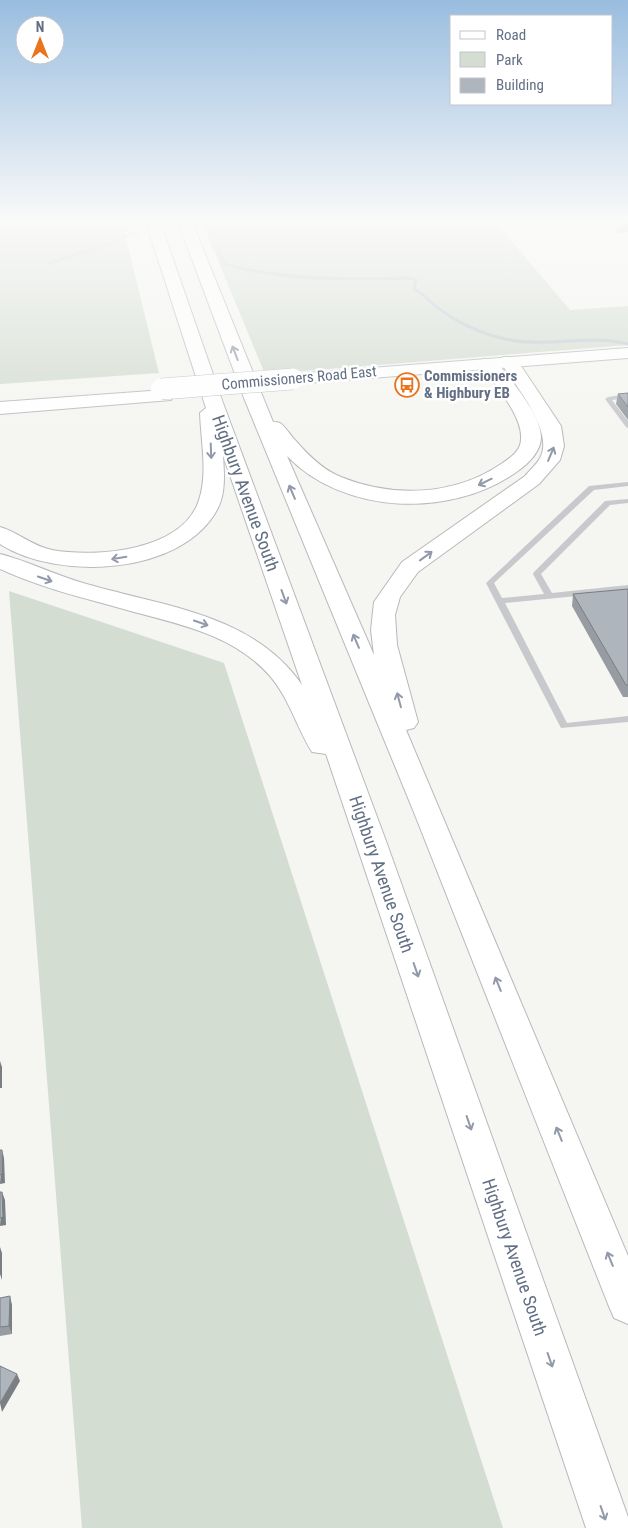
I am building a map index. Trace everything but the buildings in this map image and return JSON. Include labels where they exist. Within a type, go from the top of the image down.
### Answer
[{"type":"main road","name":"Highbury Avenue South","points":[[177,293],[214,403],[371,841],[609,1528]]},
{"type":"main road","points":[[213,293],[253,398],[429,815],[628,1304]]},
{"type":"main road","name":"Commissioners Road East","points":[[0,408],[163,392],[501,366],[628,352]]},
{"type":"main road","name":"Commissioners Road East","points":[[501,366],[628,362]]},
{"type":"main road","points":[[253,398],[298,456],[317,472],[333,481],[377,494],[414,497],[435,496],[473,487],[487,481],[511,467],[525,454],[532,435],[501,366]]},
{"type":"main road","points":[[429,815],[385,646],[383,624],[386,604],[395,584],[410,567],[532,480],[550,460],[554,446],[551,426],[501,366]]},
{"type":"main road","name":"Commissioners Road East","points":[[0,399],[163,392]]},
{"type":"main road","points":[[0,534],[26,550],[47,557],[81,560],[107,560],[133,555],[176,539],[187,531],[208,507],[212,487],[210,414],[214,403]]},
{"type":"main road","points":[[0,561],[59,584],[201,622],[231,634],[251,646],[278,669],[290,685],[371,841]]},
{"type":"lane","points":[[628,396],[608,399],[628,426]]},
{"type":"lane","points":[[628,484],[592,488],[490,583],[564,726],[628,719]]},
{"type":"lane","points":[[549,596],[537,574],[608,503],[628,501]]},
{"type":"lane","points":[[500,601],[628,588]]},
{"type":"green space","points":[[0,293],[139,293],[159,373],[0,384]]},
{"type":"green space","points":[[232,293],[556,293],[570,310],[628,306],[628,345],[265,374]]},
{"type":"green space","points":[[9,591],[224,663],[503,1528],[82,1528]]},
{"type":"waterway","points":[[421,293],[435,306],[453,318],[487,334],[505,339],[535,342],[598,340],[628,344]]},
{"type":"place","name":"Commissioners & Highbury EB","points":[[407,385]]}]
